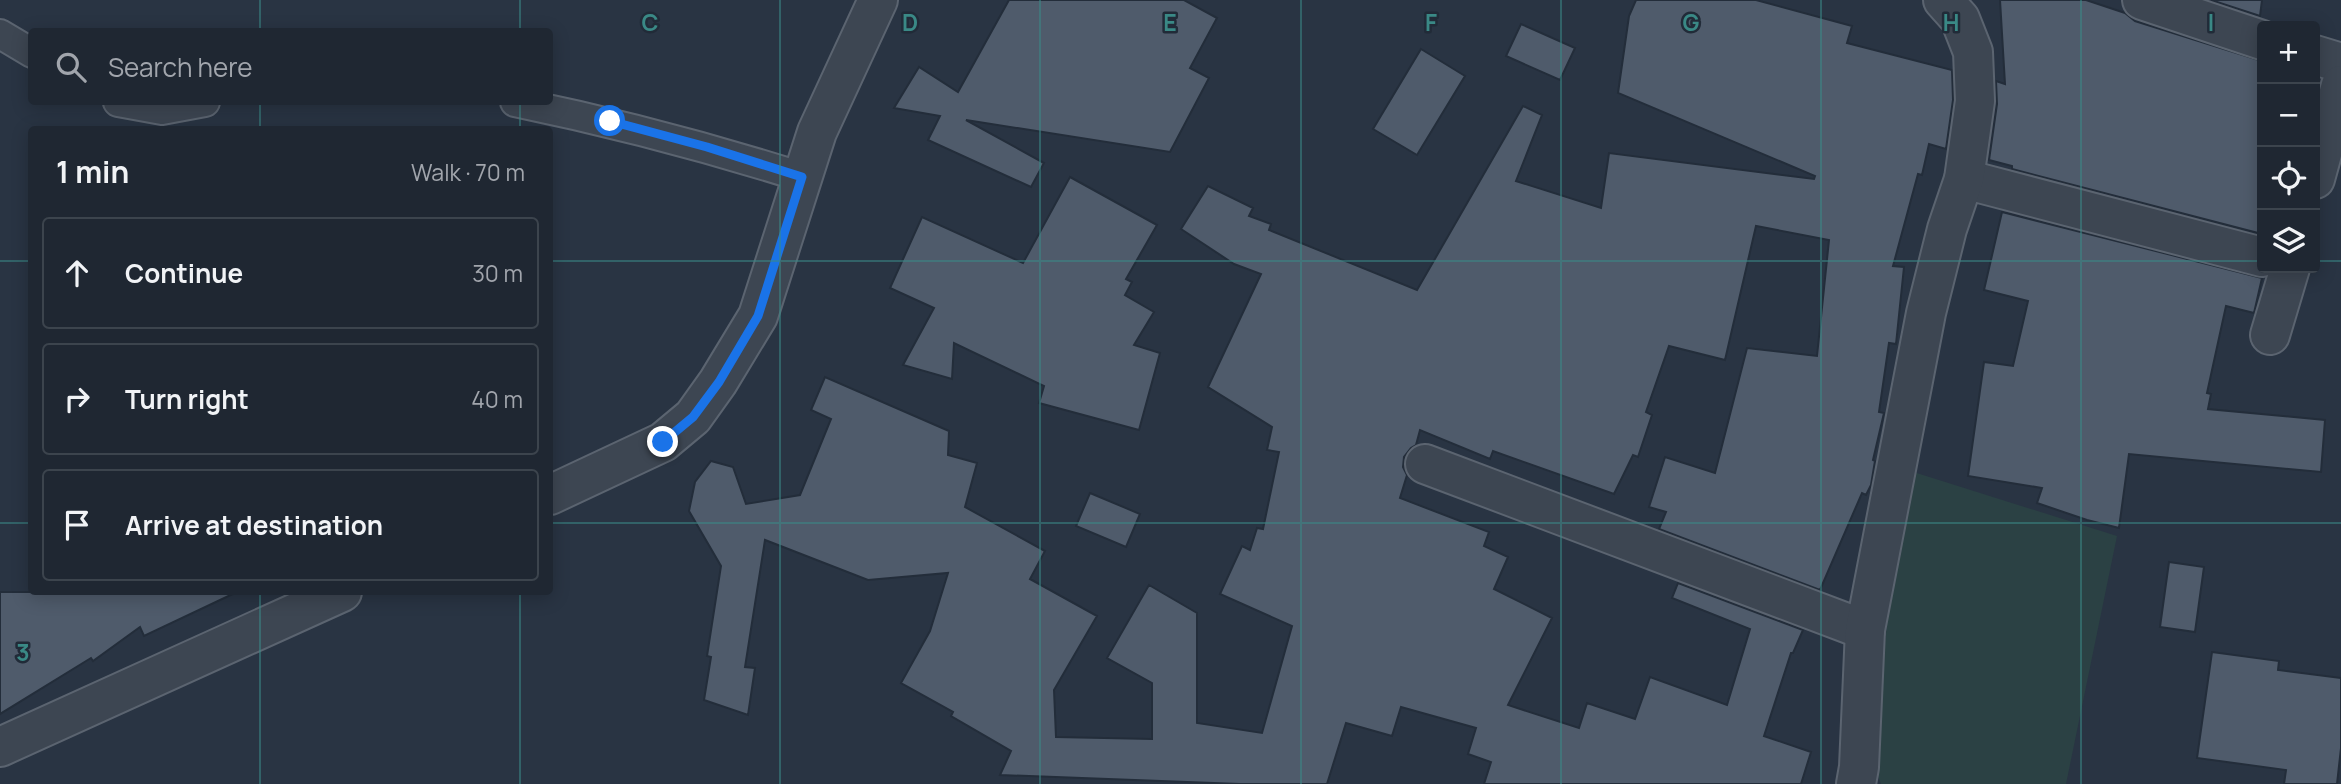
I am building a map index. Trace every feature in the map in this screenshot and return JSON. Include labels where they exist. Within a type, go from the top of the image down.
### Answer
[{"type":"street","points":[[553,494],[663,442],[693,417],[719,382],[758,316],[817,132],[878,0]]},
{"type":"street","points":[[1856,784],[1859,767],[1864,630],[1926,313],[1947,229],[1964,178],[1975,101],[1973,52],[1960,19],[1943,0]]},
{"type":"street","points":[[2142,0],[2257,38]]},
{"type":"street","points":[[2320,57],[2341,64]]},
{"type":"street","points":[[2320,161],[2341,85]]},
{"type":"street","points":[[1964,178],[2257,256]]},
{"type":"street","points":[[2270,335],[2289,273]]},
{"type":"street","points":[[1424,464],[1864,630]]},
{"type":"street","points":[[0,747],[335,595]]},
{"type":"lane","points":[[0,34],[28,51]]},
{"type":"lane","points":[[134,105],[162,110],[189,105]]},
{"type":"lane","points":[[530,105],[610,121],[707,147],[802,177]]},
{"type":"green space","points":[[1904,469],[2117,536],[2066,784],[1881,784],[1872,761]]},
{"type":"building","points":[[1009,0],[1184,0],[1217,18],[1190,68],[1209,78],[1170,152],[966,120],[1044,163],[1031,187],[928,140],[940,116],[894,108],[919,67],[958,92]]},
{"type":"building","points":[[1636,0],[1756,0],[1852,26],[1847,43],[1952,70],[1953,100],[1946,149],[1929,144],[1893,266],[1904,267],[1896,344],[1889,343],[1879,412],[1884,413],[1873,460],[1871,485],[1866,495],[1862,493],[1820,590],[1659,529],[1666,512],[1649,507],[1665,457],[1715,473],[1747,348],[1817,356],[1829,240],[1756,226],[1725,360],[1669,346],[1646,412],[1652,415],[1638,457],[1633,455],[1614,494],[1493,451],[1490,459],[1420,430],[1416,445],[1404,457],[1403,467],[1407,475],[1400,498],[1489,532],[1484,546],[1508,557],[1494,589],[1552,618],[1508,705],[1579,728],[1587,703],[1635,719],[1650,677],[1727,705],[1750,629],[1672,598],[1678,583],[1803,630],[1791,653],[1764,736],[1811,752],[1801,784],[1484,784],[1491,762],[1468,754],[1476,728],[1401,707],[1392,736],[1346,723],[1327,784],[1240,784],[1000,775],[1011,751],[951,716],[953,712],[901,683],[930,631],[948,573],[868,580],[765,540],[745,667],[755,668],[748,715],[704,700],[711,657],[707,656],[721,566],[689,511],[695,482],[711,461],[733,467],[746,504],[800,495],[831,419],[811,410],[825,377],[949,431],[948,455],[977,463],[965,507],[1045,551],[1030,579],[1097,616],[1054,690],[1056,737],[1152,739],[1152,683],[1107,658],[1149,585],[1197,613],[1197,723],[1262,733],[1292,626],[1220,594],[1242,546],[1250,550],[1257,528],[1263,529],[1279,452],[1267,450],[1272,427],[1208,387],[1261,274],[1234,264],[1181,229],[1208,186],[1253,208],[1249,216],[1271,224],[1269,230],[1417,290],[1523,106],[1542,115],[1516,181],[1601,208],[1609,153],[1814,179],[1815,176],[1618,93],[1629,16]]},
{"type":"building","points":[[2000,0],[2086,0],[2125,13],[2135,21],[2257,59],[2257,233],[2012,169],[2012,166],[1989,160],[1997,104],[1996,81],[2005,84]]},
{"type":"building","points":[[2211,0],[2262,0],[2260,16]]},
{"type":"building","points":[[1521,24],[1575,48],[1560,80],[1506,56]]},
{"type":"building","points":[[1421,49],[1465,76],[1417,155],[1373,129]]},
{"type":"building","points":[[1070,177],[1157,225],[1126,279],[1132,282],[1125,295],[1154,312],[1134,345],[1160,353],[1139,430],[1039,403],[1044,386],[954,343],[952,379],[903,365],[934,308],[890,288],[922,217],[1023,263]]},
{"type":"building","points":[[2002,212],[2262,278],[2254,313],[2226,306],[2207,393],[2211,394],[2208,409],[2325,420],[2321,472],[2129,454],[2119,528],[2037,503],[2042,488],[1968,476],[1984,362],[2013,366],[2028,301],[1984,290]]},
{"type":"building","points":[[1090,493],[1140,514],[1126,547],[1076,526]]},
{"type":"building","points":[[2169,562],[2204,567],[2195,632],[2160,627]]},
{"type":"building","points":[[0,592],[28,592],[28,595],[231,595],[144,636],[140,627],[93,661],[91,658],[0,714]]},
{"type":"building","points":[[2212,652],[2279,661],[2278,670],[2341,678],[2341,748],[2337,784],[2284,784],[2286,770],[2197,758]]},
{"type":"route","points":[[610,121],[707,147],[802,177],[758,316],[719,382],[693,417],[663,442]]}]
